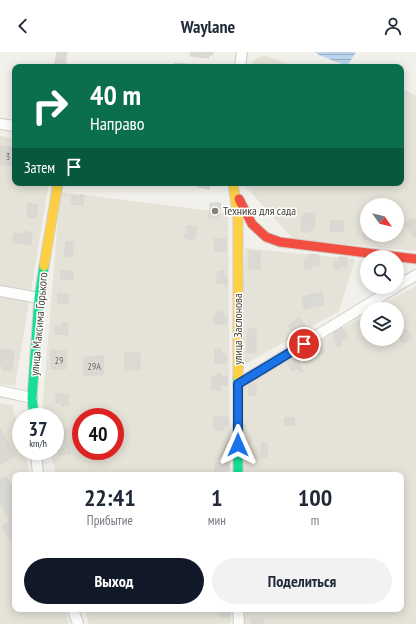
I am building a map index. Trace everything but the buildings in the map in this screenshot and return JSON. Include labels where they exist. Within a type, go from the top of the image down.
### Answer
[{"type":"street","points":[[240,64],[242,52]]},
{"type":"street","points":[[0,124],[12,126]]},
{"type":"street","name":"улица Максима Горького","points":[[33,408],[32,398],[39,298],[58,186]]},
{"type":"street","name":"улица Заслонова","points":[[232,186],[238,219],[238,472]]},
{"type":"street","points":[[233,186],[252,224],[266,237],[280,242],[416,259]]},
{"type":"street","points":[[404,282],[416,275]]},
{"type":"street","points":[[0,291],[39,298]]},
{"type":"street","points":[[238,384],[385,294]]},
{"type":"street","points":[[0,392],[32,398]]},
{"type":"street","points":[[37,460],[38,472]]},
{"type":"street","points":[[74,612],[78,624]]},
{"type":"street","points":[[238,612],[238,624]]},
{"type":"shaded area","points":[[264,55],[288,64],[252,64],[253,61]]},
{"type":"shaded area","points":[[404,90],[416,96],[416,251],[293,239],[245,186],[404,186]]},
{"type":"shaded area","points":[[0,136],[12,138],[12,186],[48,186],[15,386],[0,384]]},
{"type":"shaded area","points":[[60,192],[228,213],[230,472],[55,472],[52,460],[64,460],[64,408],[42,408]]},
{"type":"shaded area","points":[[245,248],[355,259],[339,311],[238,368]]},
{"type":"shaded area","points":[[416,286],[416,624],[243,624],[243,612],[404,612],[404,472],[242,472],[242,386],[360,318],[360,346],[404,346],[404,302],[387,302]]},
{"type":"shaded area","points":[[0,403],[12,405],[13,408],[12,460],[26,460],[29,472],[12,472],[12,612],[66,612],[69,624],[0,624]]},
{"type":"shaded area","points":[[86,612],[231,612],[231,622],[227,624],[89,624]]},
{"type":"water","points":[[315,52],[356,52],[348,64],[342,64]]},
{"type":"traffic: fast","points":[[33,408],[32,398],[39,298],[44,266]]},
{"type":"traffic: fast","points":[[238,377],[238,472]]},
{"type":"traffic: slow","points":[[44,266],[57,186]]},
{"type":"traffic: slow","points":[[233,186],[238,219],[238,377]]},
{"type":"traffic: jam","points":[[239,199],[252,224],[266,237],[280,242],[416,259]]},
{"type":"place","name":"Техника для сада","points":[[215,211]]},
{"type":"route","points":[[238,445],[238,384],[304,344]]}]
